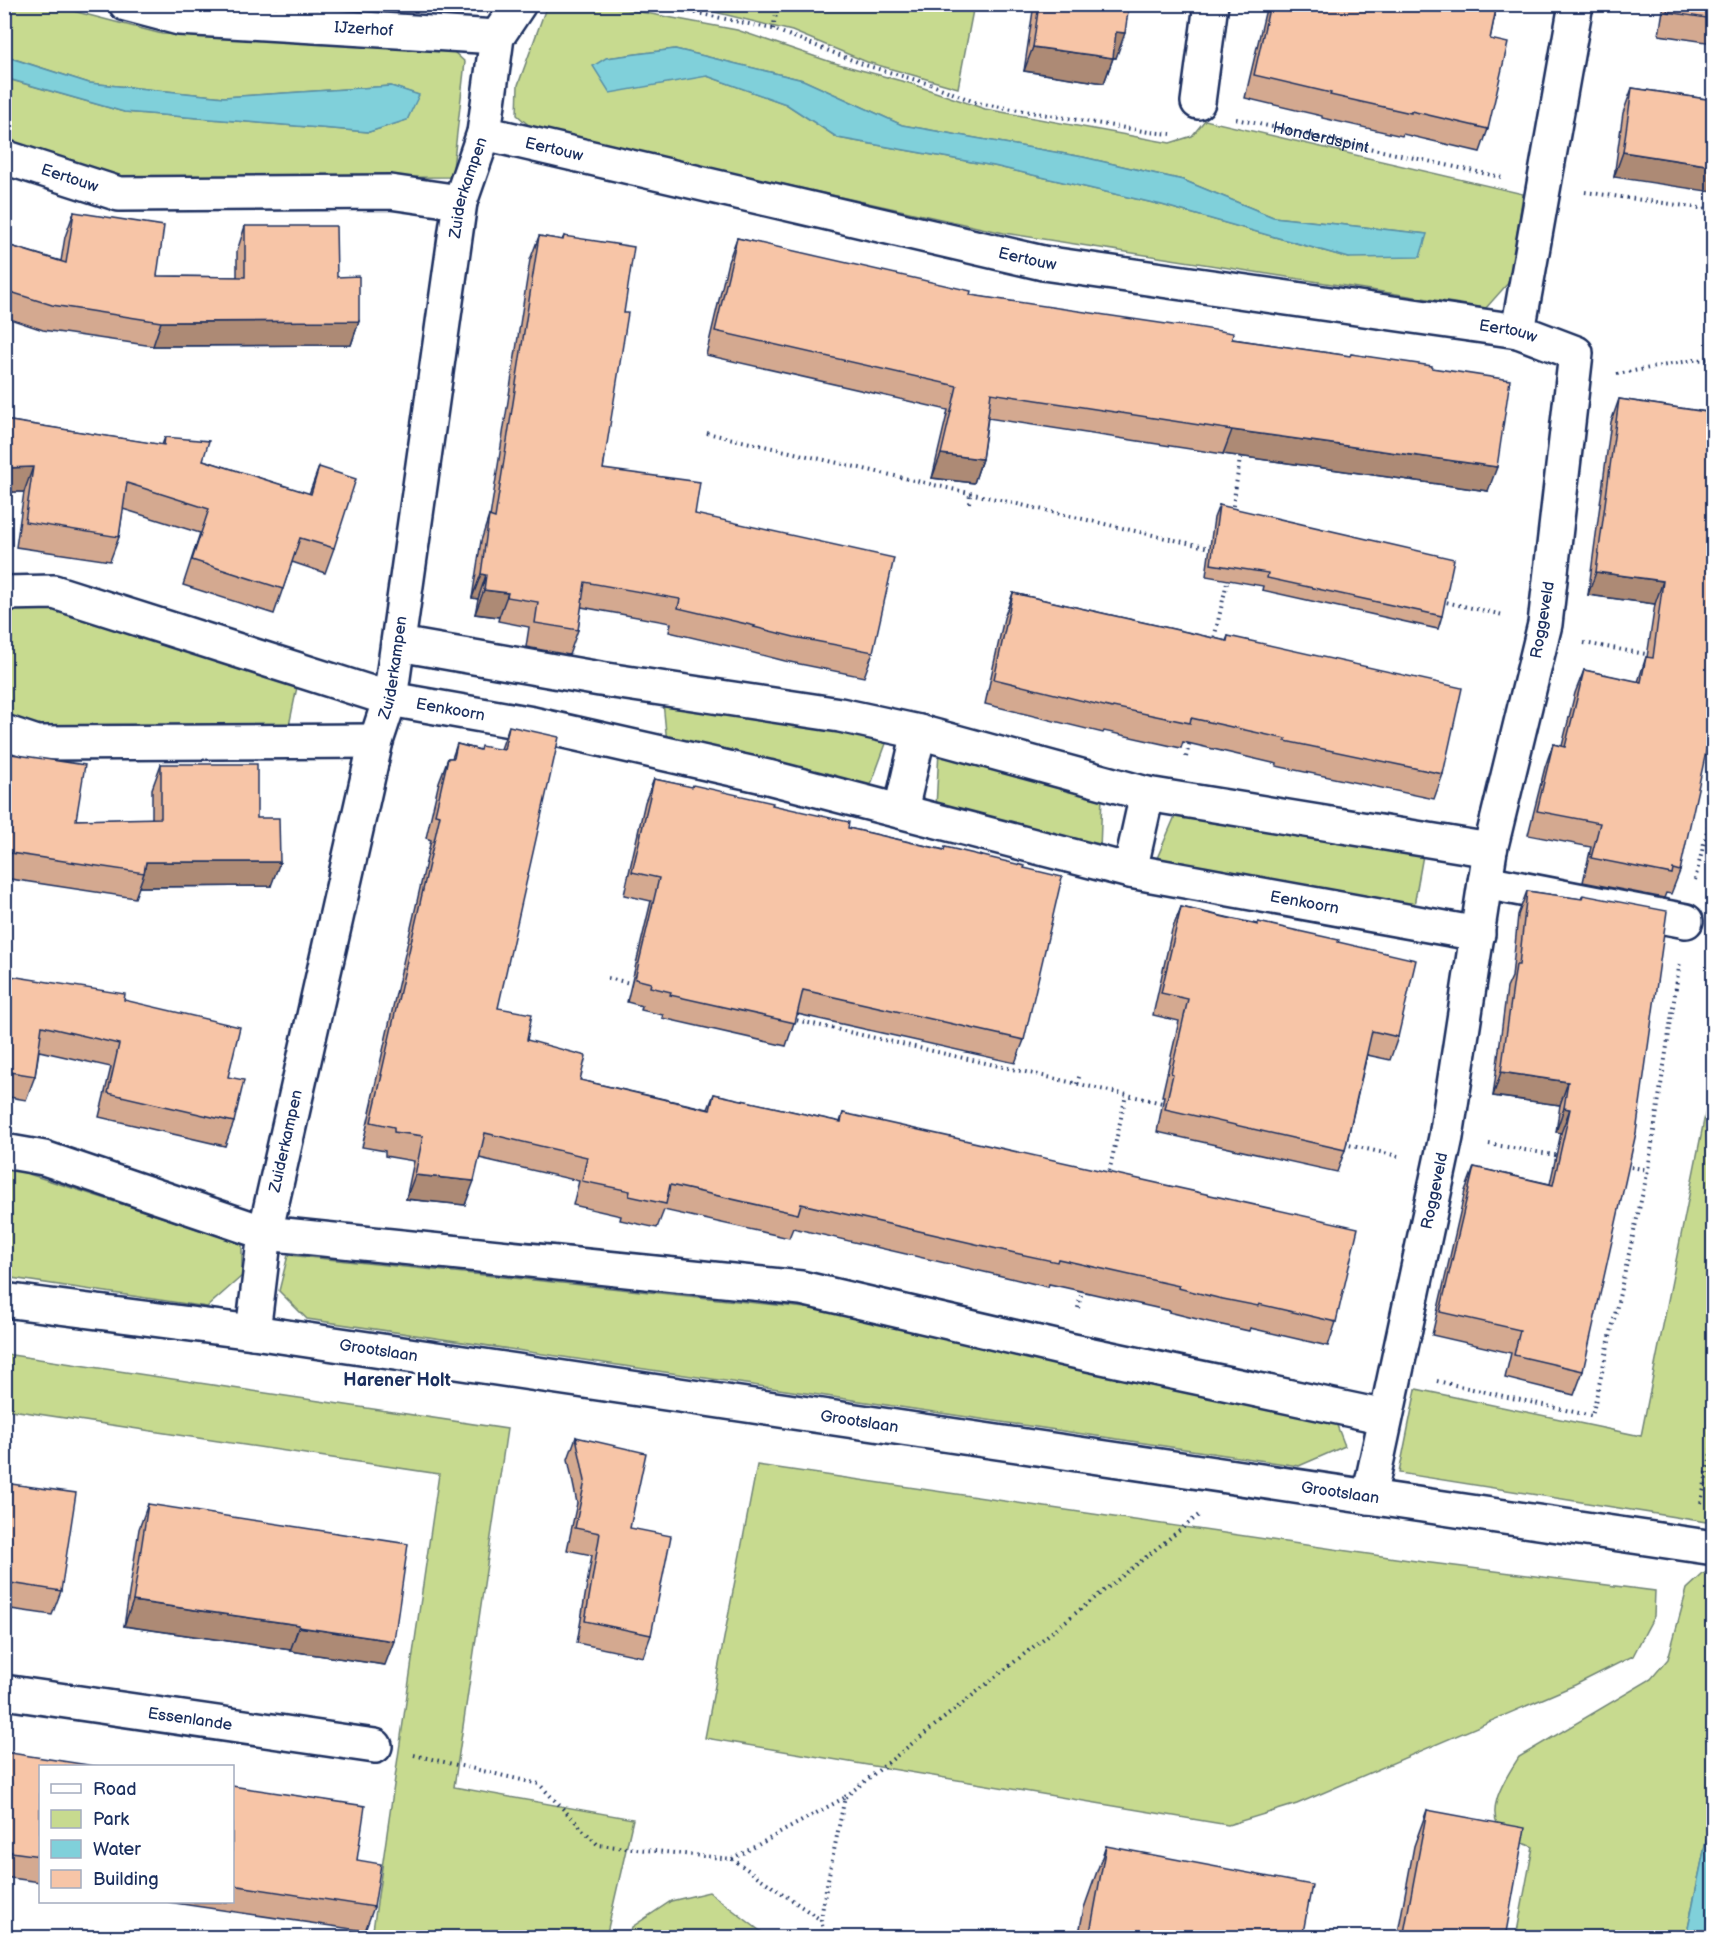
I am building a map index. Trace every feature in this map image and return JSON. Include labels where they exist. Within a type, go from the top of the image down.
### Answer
[{"type":"street","name":"IJzerhof","points":[[126,4],[179,18],[497,37]]},
{"type":"street","name":"Zuiderkampen","points":[[253,1332],[265,1233],[376,741],[390,699],[460,202],[484,133],[497,37],[519,4]]},
{"type":"street","points":[[1198,102],[1211,4]]},
{"type":"street","points":[[1518,331],[1576,4]]},
{"type":"street","name":"Eertouw","points":[[484,133],[1043,263],[1518,331],[1574,368]]},
{"type":"street","name":"Eertouw","points":[[4,157],[118,194],[390,192],[460,202]]},
{"type":"street","name":"Roggeveld","points":[[1369,1497],[1443,1151],[1490,850],[1544,630],[1574,368]]},
{"type":"street","name":"Eenkoorn","points":[[4,593],[54,592],[390,699],[533,724],[768,777],[1130,871],[1478,934]]},
{"type":"street","points":[[399,644],[600,680],[840,715],[919,732],[1162,797],[1490,850]]},
{"type":"street","points":[[4,732],[37,743],[376,741]]},
{"type":"street","points":[[901,810],[919,732]]},
{"type":"street","points":[[1130,871],[1162,797]]},
{"type":"street","points":[[1485,882],[1686,921]]},
{"type":"street","points":[[4,1151],[44,1158],[265,1233],[801,1288],[1069,1350],[1385,1417]]},
{"type":"street","name":"Grootslaan","points":[[4,1299],[253,1332],[1703,1546]]},
{"type":"street","name":"Essenlande","points":[[4,1692],[375,1746]]},
{"type":"path","points":[[654,4],[773,29],[865,65],[933,85],[977,103],[1178,135],[1193,125],[1198,102]]},
{"type":"path","points":[[773,29],[778,4]]},
{"type":"path","name":"Honderdspint","points":[[1198,102],[1214,115],[1544,186],[1713,210]]},
{"type":"path","points":[[1574,368],[1713,359]]},
{"type":"path","points":[[707,433],[1215,549]]},
{"type":"path","points":[[1232,517],[1242,447]]},
{"type":"path","points":[[969,503],[970,494]]},
{"type":"path","points":[[1210,654],[1228,576]]},
{"type":"path","points":[[1430,598],[1544,630],[1656,656]]},
{"type":"path","points":[[1162,797],[1192,732]]},
{"type":"path","points":[[1395,1372],[1592,1416],[1648,1170],[1686,921],[1713,802]]},
{"type":"path","points":[[608,978],[642,986]]},
{"type":"path","points":[[810,1023],[813,1012]]},
{"type":"path","points":[[788,1018],[1173,1106]]},
{"type":"path","points":[[1077,1084],[1080,1074]]},
{"type":"path","points":[[1105,1188],[1126,1095]]},
{"type":"path","points":[[1335,1142],[1570,1158]]},
{"type":"path","points":[[1615,1165],[1648,1170]]},
{"type":"path","points":[[1069,1350],[1084,1281]]},
{"type":"path","points":[[1703,1546],[1713,1438]]},
{"type":"path","points":[[732,1859],[845,1797],[1245,1478]]},
{"type":"path","points":[[375,1746],[538,1784],[598,1845],[732,1859],[821,1920]]},
{"type":"path","points":[[825,1938],[821,1920],[845,1797]]},
{"type":"green space","points":[[5,4],[50,5],[162,34],[445,44],[465,62],[452,177],[120,179],[5,140],[4,78],[124,112],[369,132],[407,120],[418,95],[391,86],[224,97],[89,83],[5,56]]},
{"type":"green space","points":[[547,5],[603,5],[737,30],[831,62],[909,83],[985,109],[1170,143],[1192,136],[1205,120],[1523,194],[1510,281],[1486,308],[1004,233],[533,129],[517,115],[518,85]],"holes":[[[675,49],[803,80],[902,125],[1083,157],[1183,180],[1273,217],[1427,234],[1349,258],[1162,205],[994,166],[838,138],[786,104],[707,76],[606,58]]]},
{"type":"green space","points":[[686,5],[974,5],[958,88],[867,62],[792,31]]},
{"type":"green space","points":[[54,609],[297,687],[289,726],[36,727],[5,716],[5,610]]},
{"type":"green space","points":[[663,702],[888,738],[869,790],[667,743]]},
{"type":"green space","points":[[939,750],[1102,796],[1100,850],[936,808]]},
{"type":"green space","points":[[1175,816],[1423,855],[1413,911],[1155,863]]},
{"type":"green space","points":[[1713,1075],[1713,1523],[1399,1473],[1416,1389],[1641,1436]]},
{"type":"green space","points":[[4,1166],[242,1243],[242,1276],[207,1307],[5,1277]]},
{"type":"green space","points":[[288,1255],[815,1309],[1336,1423],[1345,1446],[1299,1466],[307,1319],[279,1291]]},
{"type":"green space","points":[[5,1354],[507,1429],[454,1787],[633,1819],[606,1937],[372,1937],[439,1474],[5,1409]]},
{"type":"green space","points":[[757,1465],[1423,1562],[1655,1591],[1654,1616],[1633,1656],[1575,1685],[1297,1804],[1228,1825],[705,1738]]},
{"type":"green space","points":[[1713,1568],[1713,1808],[1686,1937],[1516,1937],[1533,1847],[1509,1837],[1499,1827],[1495,1817],[1495,1807],[1502,1785],[1519,1757],[1651,1679],[1668,1659],[1687,1589]]},
{"type":"green space","points":[[709,1892],[768,1937],[629,1937],[632,1927],[671,1901]]},
{"type":"water","points":[[675,49],[803,80],[902,125],[1083,157],[1183,180],[1273,217],[1427,234],[1420,257],[1349,258],[1162,205],[994,166],[838,138],[786,104],[707,76],[610,93],[593,66],[606,58]]},
{"type":"water","points":[[4,56],[89,83],[224,97],[391,86],[419,95],[407,120],[369,132],[124,112],[5,78]]},
{"type":"water","points":[[1713,1808],[1714,1927],[1711,1937],[1686,1937]]},
{"type":"building","points":[[1039,4],[1129,4],[1125,33],[1116,32],[1113,58],[1033,47]]},
{"type":"building","points":[[1270,4],[1497,4],[1490,39],[1508,43],[1488,129],[1330,95],[1331,93],[1254,75]]},
{"type":"building","points":[[1669,4],[1713,4],[1713,19],[1667,12]]},
{"type":"building","points":[[1632,88],[1713,100],[1713,166],[1623,152]]},
{"type":"building","points":[[74,212],[164,226],[157,276],[245,277],[245,226],[336,226],[337,277],[359,276],[359,321],[161,322],[52,305],[4,290],[4,244],[66,263]]},
{"type":"building","points":[[539,236],[563,240],[564,236],[634,247],[624,313],[628,313],[603,469],[700,482],[695,514],[894,558],[873,652],[794,637],[678,608],[680,599],[585,582],[578,630],[535,623],[538,602],[507,597],[508,593],[484,590],[486,575],[481,574],[489,516],[495,518]]},
{"type":"building","points":[[737,238],[971,291],[970,295],[1190,326],[1233,333],[1232,339],[1350,356],[1351,354],[1510,380],[1497,467],[991,393],[982,459],[941,454],[957,386],[715,331]]},
{"type":"building","points":[[1619,399],[1713,413],[1713,720],[1680,871],[1673,869],[1672,874],[1591,858],[1600,823],[1537,811],[1553,744],[1565,747],[1584,670],[1641,682],[1646,657],[1653,658],[1663,581],[1596,572]]},
{"type":"building","points":[[4,420],[164,445],[165,437],[209,441],[203,460],[311,494],[319,467],[356,479],[334,548],[300,538],[283,589],[192,560],[209,509],[127,483],[119,537],[25,522],[33,467],[4,468]]},
{"type":"building","points":[[1219,505],[1454,559],[1442,616],[1267,578],[1268,573],[1211,564]]},
{"type":"building","points":[[1013,593],[1227,641],[1228,636],[1462,688],[1443,774],[1285,741],[1286,739],[1191,718],[1190,723],[1112,708],[994,679]]},
{"type":"building","points":[[509,726],[559,737],[498,1008],[532,1014],[527,1040],[586,1056],[580,1080],[710,1110],[714,1094],[841,1122],[843,1113],[1358,1228],[1336,1322],[1259,1304],[1258,1306],[1218,1298],[1178,1288],[1179,1286],[1058,1259],[1057,1262],[1015,1253],[801,1204],[798,1214],[670,1185],[666,1204],[629,1196],[630,1191],[582,1181],[587,1157],[485,1133],[474,1181],[415,1175],[423,1136],[394,1132],[394,1127],[371,1122],[440,815],[435,814],[448,758],[454,758],[457,744],[480,750],[481,746],[504,750]]},
{"type":"building","points":[[4,753],[85,765],[76,820],[161,818],[161,764],[257,764],[257,818],[279,818],[280,862],[146,862],[144,873],[4,852]]},
{"type":"building","points":[[654,779],[692,787],[693,785],[773,803],[772,805],[849,822],[848,828],[944,850],[945,847],[1062,877],[1024,1040],[803,990],[795,1023],[670,995],[671,992],[650,987],[651,983],[635,979],[659,878],[632,872]]},
{"type":"building","points":[[1527,891],[1582,899],[1583,895],[1667,911],[1636,1133],[1583,1371],[1514,1355],[1520,1330],[1440,1312],[1474,1167],[1553,1185],[1570,1109],[1564,1108],[1568,1082],[1501,1072],[1516,965],[1519,965]]},
{"type":"building","points":[[1181,907],[1258,925],[1258,922],[1339,940],[1338,942],[1416,960],[1398,1037],[1372,1031],[1345,1150],[1165,1109],[1188,999],[1161,993]]},
{"type":"building","points":[[4,975],[125,994],[124,1000],[240,1027],[228,1077],[244,1080],[234,1122],[108,1093],[119,1044],[42,1026],[35,1076],[4,1071]]},
{"type":"building","points":[[576,1437],[646,1453],[630,1528],[671,1536],[651,1635],[585,1621],[600,1533],[575,1528],[585,1481]]},
{"type":"building","points":[[4,1483],[76,1493],[61,1591],[4,1582]]},
{"type":"building","points":[[148,1504],[408,1544],[394,1641],[133,1601]]},
{"type":"building","points":[[4,1752],[88,1765],[39,1765],[39,1856],[4,1851]]},
{"type":"building","points":[[234,1786],[365,1806],[357,1860],[381,1864],[374,1907],[234,1885]]},
{"type":"building","points":[[1427,1810],[1525,1828],[1505,1938],[1403,1938]]},
{"type":"building","points":[[1106,1846],[1312,1885],[1302,1938],[1089,1938]]},
{"type":"district","name":"Harener Holt","points":[[397,1380]]}]
